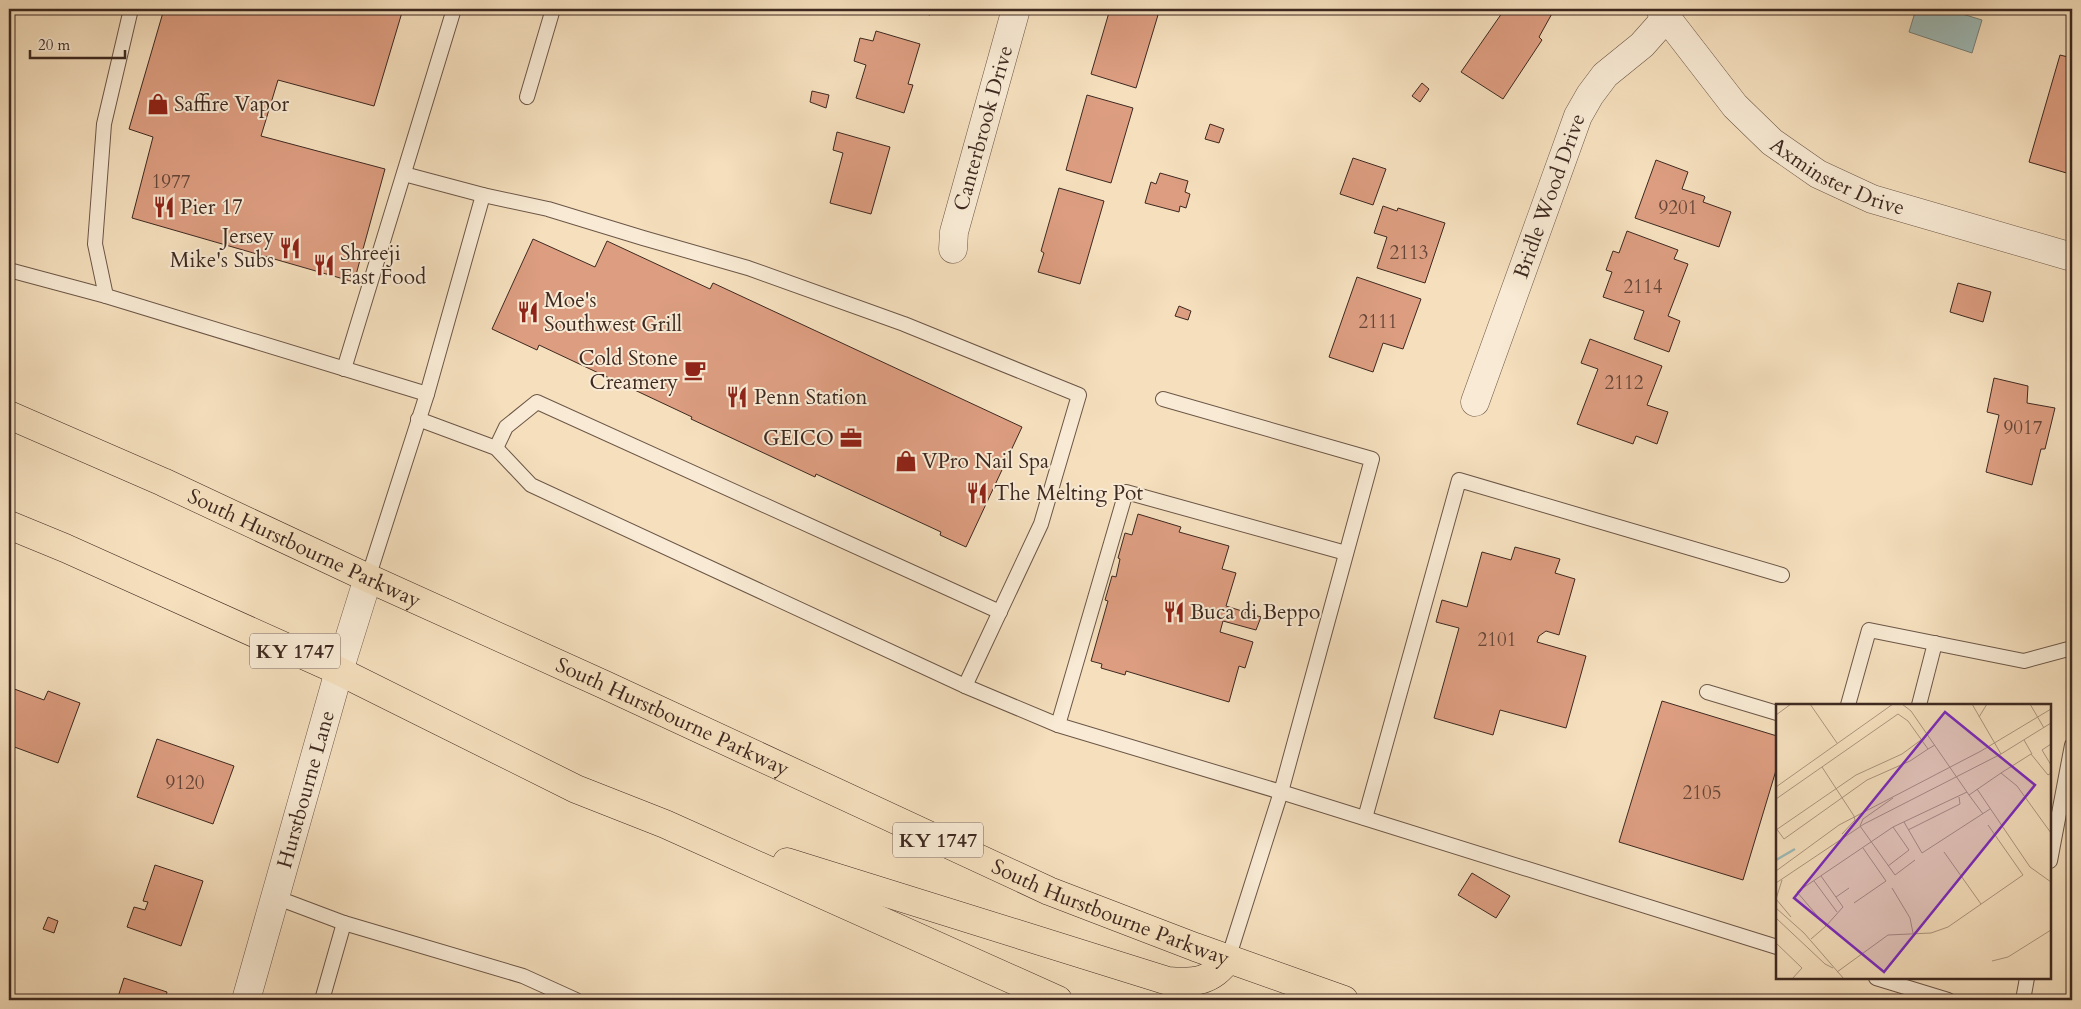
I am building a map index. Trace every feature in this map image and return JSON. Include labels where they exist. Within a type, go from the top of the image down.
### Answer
[{"type":"main road","name":"South Hurstbourne Parkway","points":[[9,414],[163,482],[1048,891],[1228,959],[1344,1000]]},
{"type":"main road","name":"KY 1747","points":[[9,525],[65,548],[339,671],[576,788],[665,824],[1058,1000]]},
{"type":"main road","points":[[665,824],[1168,981],[1197,981],[1210,977],[1220,970],[1228,959]]},
{"type":"street","name":"Canterbrook Drive","points":[[953,249],[954,232],[1016,9]]},
{"type":"street","name":"Axminster Drive","points":[[1663,13],[1735,106],[1772,142],[1818,174],[1881,202],[2072,257]]},
{"type":"street","name":"Bridle Wood Drive","points":[[1475,402],[1578,116],[1590,95],[1605,76],[1642,45],[1663,13]]},
{"type":"street","name":"Hurstbourne Lane","points":[[246,1000],[339,671],[368,578]]},
{"type":"lane","points":[[106,296],[95,244],[104,124],[131,9]]},
{"type":"lane","points":[[344,370],[454,9]]},
{"type":"lane","points":[[527,97],[553,9]]},
{"type":"lane","points":[[404,174],[483,195],[548,208],[748,268],[904,324],[1079,395],[1041,524],[965,686]]},
{"type":"lane","points":[[368,578],[426,394],[483,195]]},
{"type":"lane","points":[[9,270],[106,296],[426,394]]},
{"type":"lane","points":[[1163,399],[1372,459],[1281,792],[1228,959]]},
{"type":"lane","points":[[496,448],[506,427],[537,402],[1000,612]]},
{"type":"lane","points":[[418,419],[496,448],[532,486],[965,686],[1058,725],[1281,792],[1776,947]]},
{"type":"lane","points":[[1365,818],[1459,480],[1782,575]]},
{"type":"lane","points":[[1058,725],[1126,492],[1346,554]]},
{"type":"lane","points":[[1848,704],[1869,630],[2024,661],[2072,648]]},
{"type":"lane","points":[[1919,704],[1935,643]]},
{"type":"lane","points":[[1707,692],[1776,713]]},
{"type":"lane","points":[[2051,856],[2072,745]]},
{"type":"lane","points":[[275,897],[344,923],[523,976],[547,994],[576,1000]]},
{"type":"lane","points":[[322,1000],[344,923]]},
{"type":"lane","points":[[1879,979],[1948,1000]]},
{"type":"lane","points":[[2023,1000],[2027,979]]},
{"type":"water","points":[[1916,9],[1946,9],[1982,20],[1972,53],[1909,32]]},
{"type":"building","points":[[164,9],[403,9],[374,106],[278,80],[261,136],[385,169],[354,282],[132,218],[153,137],[129,129]]},
{"type":"building","points":[[907,9],[931,9],[930,15]]},
{"type":"building","points":[[1110,9],[1139,9],[1158,15],[1136,88],[1091,74]]},
{"type":"building","points":[[1507,9],[1554,10],[1539,37],[1542,40],[1503,99],[1461,72],[1502,13],[1503,15]]},
{"type":"building","points":[[876,31],[920,44],[908,84],[913,85],[904,113],[856,98],[866,65],[854,61],[860,38],[873,41]]},
{"type":"building","points":[[2060,55],[2072,58],[2072,167],[2070,174],[2029,162]]},
{"type":"building","points":[[1422,83],[1429,89],[1420,102],[1412,96]]},
{"type":"building","points":[[812,91],[829,95],[826,108],[810,102]]},
{"type":"building","points":[[1087,95],[1133,108],[1111,183],[1066,170]]},
{"type":"building","points":[[1210,124],[1224,129],[1219,143],[1205,139]]},
{"type":"building","points":[[837,132],[890,147],[871,214],[830,203],[843,153],[833,150]]},
{"type":"building","points":[[1353,158],[1386,169],[1373,205],[1340,194]]},
{"type":"building","points":[[1656,160],[1688,172],[1682,189],[1704,196],[1703,202],[1731,212],[1719,247],[1635,218]]},
{"type":"building","points":[[1160,173],[1188,181],[1185,192],[1190,194],[1186,208],[1180,206],[1179,212],[1145,203],[1151,182],[1156,184]]},
{"type":"building","points":[[1059,188],[1104,201],[1080,284],[1038,272],[1044,253],[1041,251]]},
{"type":"building","points":[[1383,206],[1397,211],[1398,208],[1445,223],[1425,283],[1377,268],[1387,237],[1374,233]]},
{"type":"building","points":[[1627,231],[1678,250],[1674,259],[1688,264],[1668,316],[1680,321],[1669,352],[1634,339],[1644,311],[1603,297],[1612,272],[1606,270],[1613,251],[1619,253]]},
{"type":"building","points":[[533,239],[595,267],[607,241],[710,289],[713,283],[1022,427],[966,547],[940,535],[941,532],[816,474],[815,477],[539,345],[537,350],[492,329]]},
{"type":"building","points":[[1357,277],[1421,299],[1403,349],[1383,343],[1373,372],[1329,357]]},
{"type":"building","points":[[1958,283],[1991,292],[1983,322],[1950,312]]},
{"type":"building","points":[[1179,306],[1191,311],[1188,320],[1175,316]]},
{"type":"building","points":[[1590,339],[1662,366],[1647,405],[1668,412],[1657,444],[1636,436],[1633,444],[1577,424],[1598,369],[1581,363]]},
{"type":"building","points":[[1994,378],[2028,386],[2027,403],[2055,408],[2045,449],[2041,449],[2032,485],[1986,472],[1999,415],[1987,412]]},
{"type":"building","name":"Buca di Beppo","points":[[1138,514],[1181,527],[1179,532],[1229,546],[1222,569],[1236,573],[1226,606],[1261,617],[1256,630],[1223,621],[1220,632],[1253,642],[1245,668],[1239,666],[1229,702],[1126,671],[1125,675],[1101,668],[1102,664],[1091,661],[1108,601],[1105,600],[1112,576],[1116,577],[1120,559],[1118,558],[1125,533],[1132,535]]},
{"type":"building","points":[[1515,547],[1560,559],[1555,573],[1575,579],[1559,635],[1546,631],[1539,636],[1537,642],[1586,656],[1566,728],[1500,710],[1493,735],[1434,718],[1459,628],[1436,622],[1442,600],[1467,607],[1482,552],[1511,560]]},
{"type":"building","points":[[9,687],[44,700],[48,691],[80,703],[58,763],[9,745]]},
{"type":"building","points":[[1662,701],[1776,736],[1776,770],[1743,880],[1619,842]]},
{"type":"building","points":[[157,739],[234,766],[213,824],[137,797]]},
{"type":"building","points":[[155,865],[203,881],[181,946],[127,927],[134,907],[145,910],[148,902],[143,901]]},
{"type":"building","points":[[1472,873],[1510,896],[1496,918],[1458,895]]},
{"type":"building","points":[[48,917],[58,921],[54,933],[43,929]]},
{"type":"building","points":[[124,978],[167,992],[165,1000],[117,1000]]},
{"type":"place","name":"Saffire Vapor","points":[[158,104]]},
{"type":"place","name":"Pier 17","points":[[164,207]]},
{"type":"place","name":"Jersey Mike's Subs","points":[[290,248]]},
{"type":"place","name":"Shreeji Fast Food","points":[[324,265]]},
{"type":"place","name":"Moe's Southwest Grill","points":[[528,312]]},
{"type":"place","name":"Cold Stone Creamery","points":[[695,370]]},
{"type":"place","name":"Penn Station","points":[[737,397]]},
{"type":"place","name":"GEICO","points":[[851,438]]},
{"type":"place","name":"VPro Nail Spa","points":[[906,461]]},
{"type":"place","name":"The Melting Pot","points":[[977,493]]},
{"type":"place","name":"Buca di Beppo","points":[[1174,612]]}]
